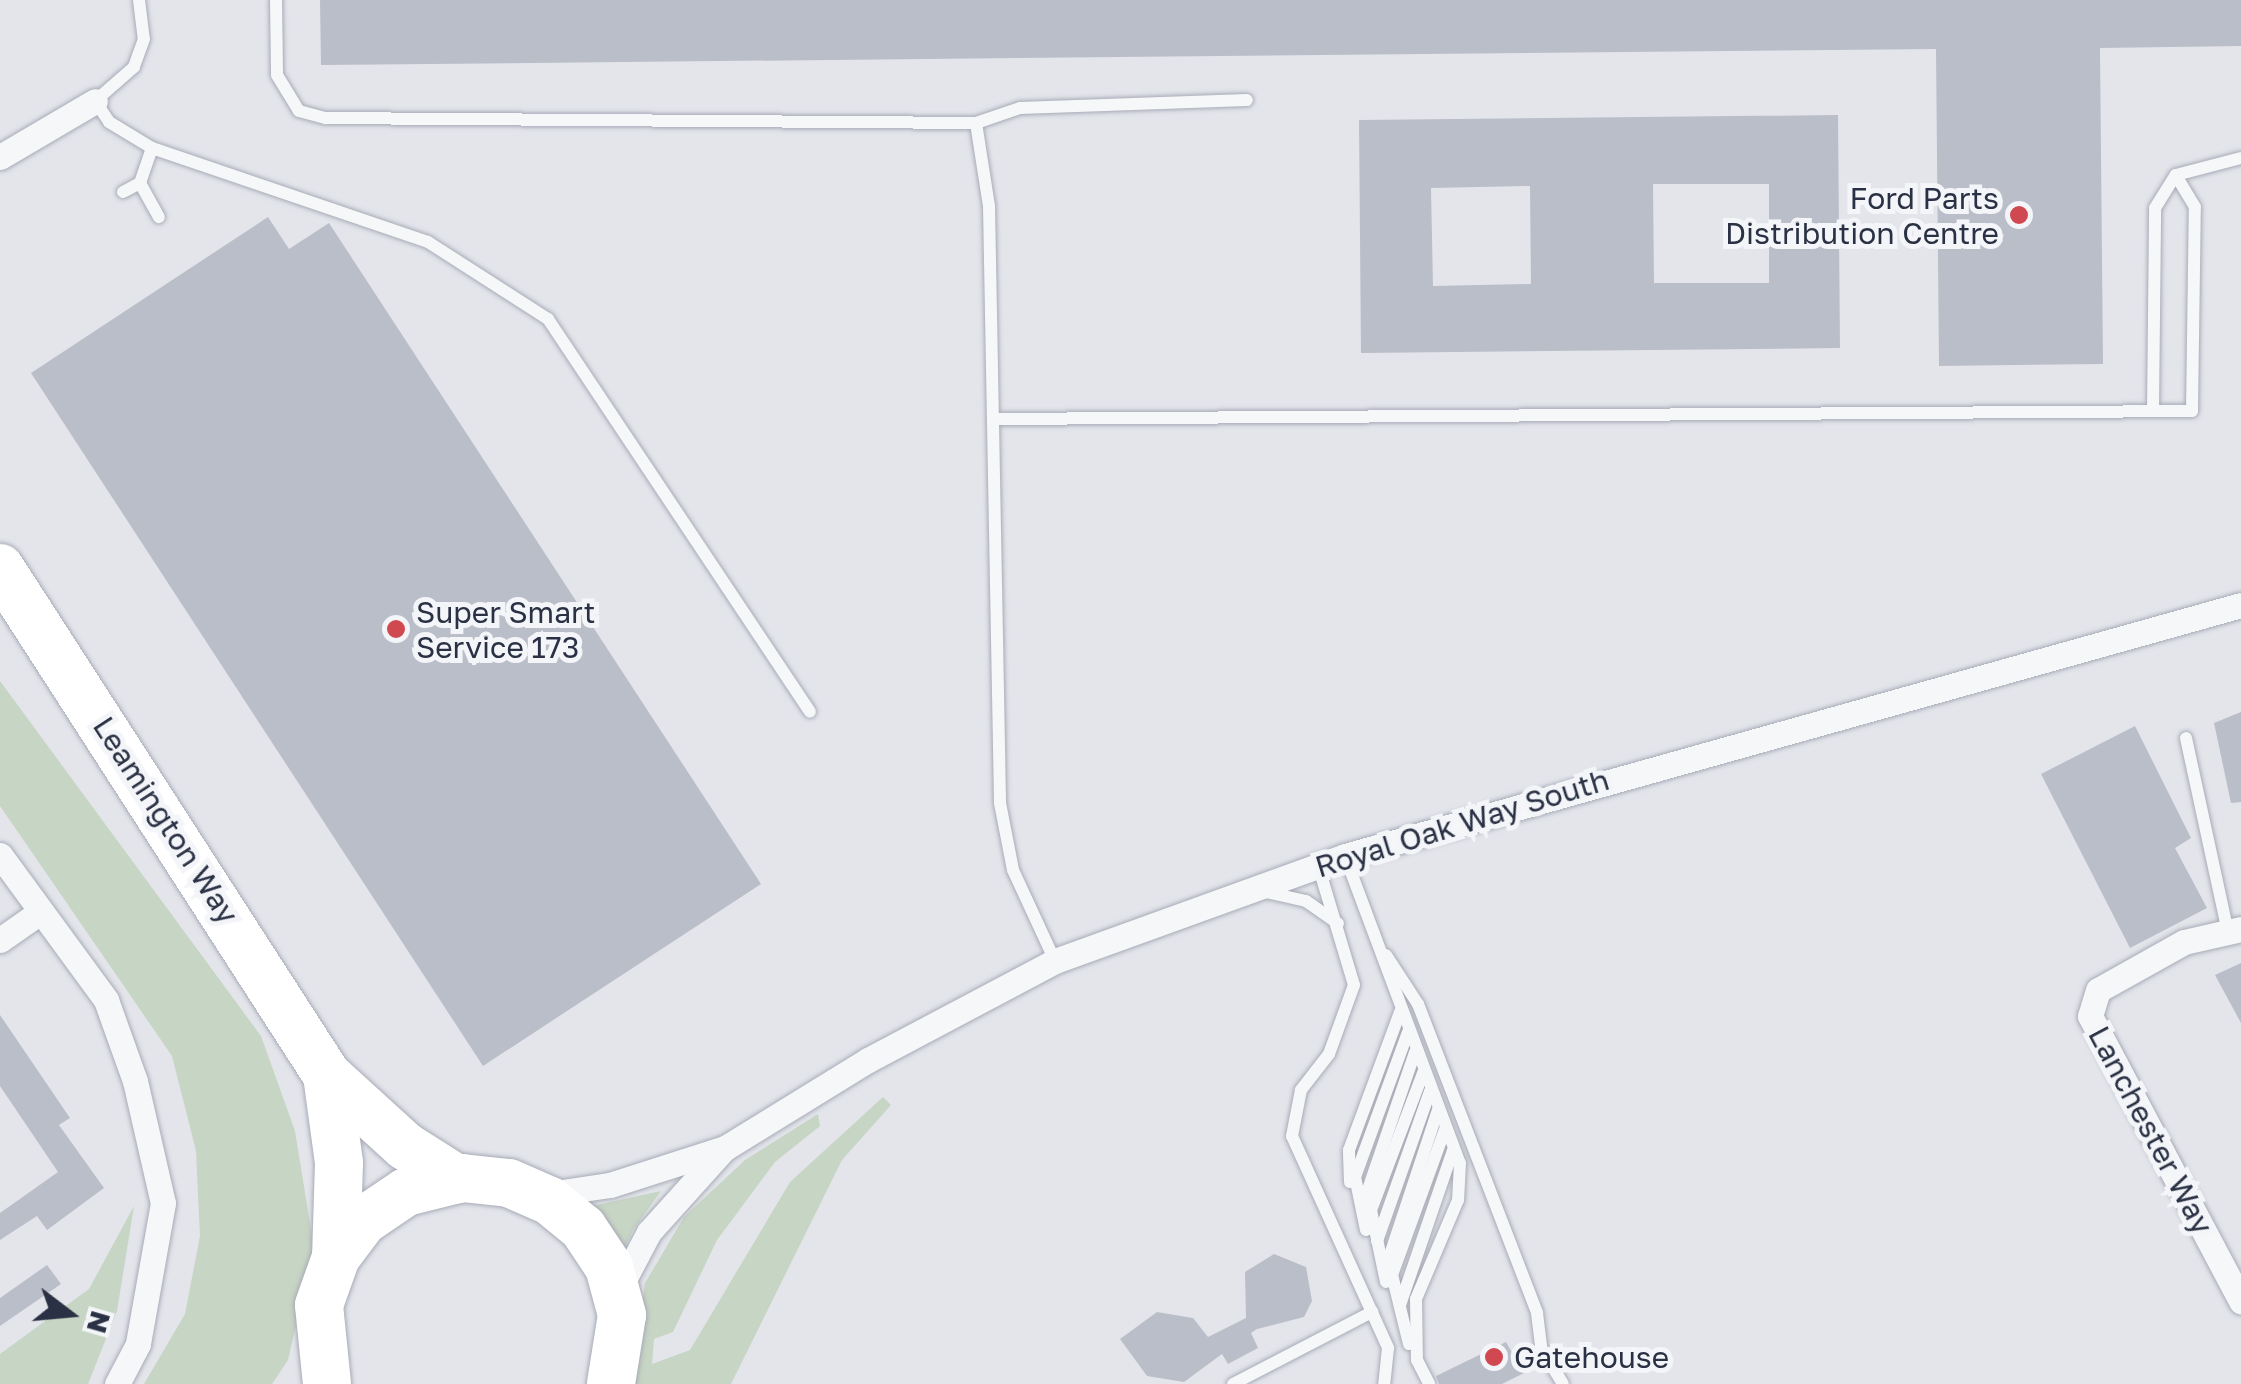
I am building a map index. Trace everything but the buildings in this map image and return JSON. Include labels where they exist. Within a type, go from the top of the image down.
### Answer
[{"type":"highway","name":"Leamington Way","points":[[0,568],[327,1075],[405,1146],[457,1179]]},
{"type":"highway","name":"Leamington Way","points":[[327,1075],[339,1163],[336,1257]]},
{"type":"highway","points":[[327,1384],[319,1305],[336,1257],[364,1221],[406,1192],[457,1179],[509,1183],[537,1195],[583,1228],[617,1295],[615,1380]]},
{"type":"street","points":[[0,157],[95,101]]},
{"type":"street","name":"Royal Oak Way South","points":[[537,1195],[610,1186],[725,1148],[868,1060],[1054,961],[1318,865],[2241,605]]},
{"type":"street","points":[[0,855],[106,1000],[163,1202],[138,1344],[117,1384]]},
{"type":"street","points":[[0,940],[40,912]]},
{"type":"street","name":"Lanchester Way","points":[[2234,931],[2184,942],[2098,990],[2090,1016],[2241,1301]]},
{"type":"street","name":"Royal Oak Way South","points":[[617,1295],[648,1232],[725,1148]]},
{"type":"lane","points":[[140,0],[144,39],[134,67],[95,101],[109,122],[152,148],[428,242],[548,319],[810,712]]},
{"type":"lane","points":[[276,0],[277,75],[298,111],[326,118],[976,122],[1020,108],[1247,100]]},
{"type":"lane","points":[[976,122],[989,206],[1000,803],[1012,870],[1054,961]]},
{"type":"lane","points":[[123,192],[140,183],[152,148]]},
{"type":"lane","points":[[2154,411],[2156,208],[2176,175],[2241,158]]},
{"type":"lane","points":[[993,419],[2192,411],[2195,208],[2176,175]]},
{"type":"lane","points":[[140,183],[160,217]]},
{"type":"lane","points":[[2186,738],[2234,931]]},
{"type":"lane","points":[[1345,856],[1436,1098],[1462,1180],[1416,1299],[1417,1360]]},
{"type":"lane","points":[[1318,865],[1340,924],[1354,984],[1329,1054],[1301,1090],[1292,1136],[1388,1348],[1384,1384]]},
{"type":"lane","points":[[1244,892],[1306,901],[1340,924]]},
{"type":"lane","points":[[1378,944],[1418,1004],[1538,1313],[1541,1348],[1563,1384]]},
{"type":"lane","points":[[1399,1000],[1400,1028],[1348,1158],[1370,1242],[1408,1344],[1429,1384]]},
{"type":"lane","points":[[1363,1222],[1356,1170],[1407,1048],[1406,1020]]},
{"type":"lane","points":[[1370,1242],[1362,1198],[1412,1078],[1414,1040]]},
{"type":"lane","points":[[1378,1262],[1372,1210],[1419,1097],[1421,1060]]},
{"type":"lane","points":[[1386,1282],[1377,1236],[1429,1107],[1428,1079]]},
{"type":"lane","points":[[1392,1302],[1384,1256],[1434,1136],[1436,1098]]},
{"type":"lane","points":[[1400,1320],[1393,1268],[1441,1155],[1443,1118]]},
{"type":"lane","points":[[1408,1344],[1400,1295],[1452,1166],[1450,1138]]},
{"type":"lane","points":[[1233,1384],[1372,1312]]},
{"type":"green space","points":[[0,681],[261,1036],[295,1131],[314,1248],[288,1360],[272,1384],[144,1384],[185,1314],[200,1236],[196,1151],[172,1056],[0,806]]},
{"type":"green space","points":[[883,1097],[891,1105],[842,1160],[731,1384],[632,1384],[645,1283],[684,1217],[745,1160],[818,1114],[820,1126],[775,1162],[717,1240],[673,1332],[654,1339],[652,1364],[690,1350],[790,1182]]},
{"type":"green space","points":[[661,1191],[633,1230],[619,1260],[592,1206]]},
{"type":"green space","points":[[134,1206],[117,1311],[88,1384],[0,1384],[0,1354],[89,1289]]},
{"type":"place","name":"Ford Parts Distribution Centre","points":[[2019,215]]},
{"type":"place","name":"Super Smart Service 173","points":[[396,629]]},
{"type":"place","name":"Gatehouse","points":[[1494,1357]]}]
